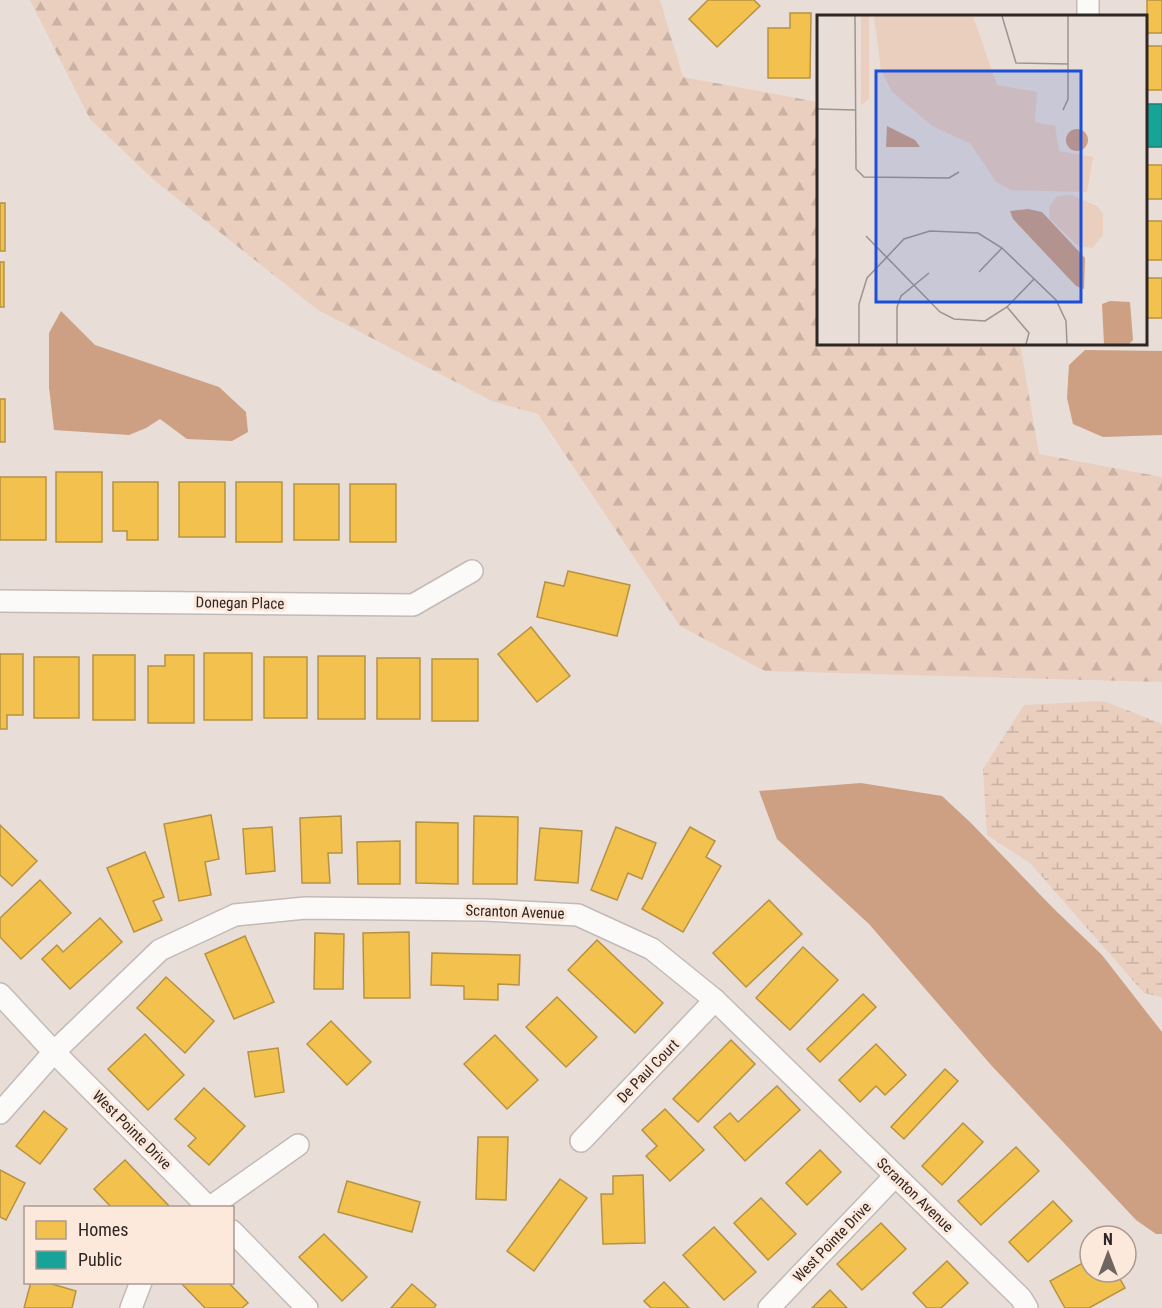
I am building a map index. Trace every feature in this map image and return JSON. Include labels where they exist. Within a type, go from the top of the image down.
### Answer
[{"type":"street","name":"Donegan Place","points":[[0,601],[413,605],[472,571]]},
{"type":"street","name":"Scranton Avenue","points":[[0,1113],[54,1052],[160,950],[235,915],[305,908],[485,910],[578,915],[651,950],[714,1000],[1021,1298],[1027,1308]]},
{"type":"street","name":"West Pointe Drive","points":[[0,994],[54,1052],[207,1206]]},
{"type":"street","name":"De Paul Court","points":[[581,1141],[714,1000]]},
{"type":"street","points":[[212,1206],[298,1145]]},
{"type":"street","name":"West Pointe Drive","points":[[769,1308],[896,1176]]},
{"type":"street","points":[[234,1233],[307,1308]]},
{"type":"street","points":[[130,1308],[140,1284]]},
{"type":"green space","points":[[30,0],[660,0],[683,77],[817,102],[817,345],[1020,345],[1039,454],[1162,477],[1162,682],[765,671],[680,626],[538,414],[492,401],[318,310],[155,181],[90,119]]},
{"type":"green space","points":[[1104,701],[1162,724],[1162,997],[1144,993],[1030,863],[987,835],[983,769],[1024,705]]},
{"type":"shaded area","points":[[61,311],[95,345],[219,387],[246,412],[248,432],[232,441],[187,439],[160,419],[129,435],[54,430],[49,387],[49,333]]},
{"type":"shaded area","points":[[1085,350],[1162,351],[1162,435],[1103,437],[1073,424],[1067,398],[1069,365]]},
{"type":"shaded area","points":[[861,783],[942,796],[1102,955],[1162,1032],[1162,1234],[1156,1234],[1136,1220],[991,1065],[869,924],[777,839],[759,791]]},
{"type":"building: Homes","points":[[708,0],[754,0],[760,6],[717,47],[689,19]]},
{"type":"building: Homes","points":[[1147,0],[1162,0],[1162,33],[1147,33]]},
{"type":"building: Homes","points":[[790,13],[811,13],[810,78],[768,78],[768,28],[790,28]]},
{"type":"building: Homes","points":[[1147,46],[1162,46],[1162,90],[1147,90]]},
{"type":"building: Homes","points":[[1147,165],[1162,165],[1162,199],[1147,199]]},
{"type":"building: Homes","points":[[0,203],[5,203],[5,251],[0,251]]},
{"type":"building: Homes","points":[[1147,221],[1162,221],[1162,260],[1147,260]]},
{"type":"building: Homes","points":[[0,262],[4,262],[4,307],[0,307]]},
{"type":"building: Homes","points":[[1147,278],[1162,278],[1162,318],[1147,318]]},
{"type":"building: Homes","points":[[0,399],[5,399],[5,442],[0,442]]},
{"type":"building: Homes","points":[[56,472],[102,472],[102,542],[56,542]]},
{"type":"building: Homes","points":[[0,477],[46,477],[46,540],[0,540]]},
{"type":"building: Homes","points":[[113,482],[158,482],[158,540],[127,540],[127,531],[113,531]]},
{"type":"building: Homes","points":[[179,482],[225,482],[225,537],[179,537]]},
{"type":"building: Homes","points":[[236,482],[282,482],[282,542],[236,542]]},
{"type":"building: Homes","points":[[294,484],[339,484],[339,540],[294,540]]},
{"type":"building: Homes","points":[[350,484],[396,484],[396,542],[350,542]]},
{"type":"building: Homes","points":[[568,571],[630,585],[617,636],[537,617],[545,582],[564,586]]},
{"type":"building: Homes","points":[[531,627],[570,676],[537,702],[498,654]]},
{"type":"building: Homes","points":[[204,653],[252,653],[252,720],[204,720]]},
{"type":"building: Homes","points":[[0,654],[23,654],[23,715],[7,715],[7,729],[0,729]]},
{"type":"building: Homes","points":[[93,655],[135,655],[135,720],[93,720]]},
{"type":"building: Homes","points":[[165,655],[194,655],[194,723],[148,723],[148,666],[165,666]]},
{"type":"building: Homes","points":[[318,656],[365,656],[365,719],[318,719]]},
{"type":"building: Homes","points":[[34,657],[79,657],[79,718],[34,718]]},
{"type":"building: Homes","points":[[264,657],[307,657],[307,718],[264,718]]},
{"type":"building: Homes","points":[[377,658],[420,658],[420,719],[377,719]]},
{"type":"building: Homes","points":[[432,659],[478,659],[478,721],[432,721]]},
{"type":"building: Homes","points":[[211,815],[219,859],[205,862],[211,895],[179,901],[164,824]]},
{"type":"building: Homes","points":[[341,816],[342,853],[328,853],[330,883],[302,883],[300,818]]},
{"type":"building: Homes","points":[[474,816],[518,817],[517,884],[473,884]]},
{"type":"building: Homes","points":[[416,822],[458,823],[458,884],[416,883]]},
{"type":"building: Homes","points":[[0,825],[37,861],[12,886],[0,875]]},
{"type":"building: Homes","points":[[272,827],[275,871],[246,874],[243,829]]},
{"type":"building: Homes","points":[[616,827],[656,843],[642,879],[628,873],[617,900],[591,890]]},
{"type":"building: Homes","points":[[690,827],[715,841],[706,857],[721,866],[683,932],[642,909]]},
{"type":"building: Homes","points":[[540,828],[582,831],[578,883],[535,880]]},
{"type":"building: Homes","points":[[400,841],[400,884],[358,884],[357,842]]},
{"type":"building: Homes","points":[[145,852],[164,897],[153,901],[162,920],[134,932],[107,868]]},
{"type":"building: Homes","points":[[40,880],[71,913],[21,959],[0,937],[0,918]]},
{"type":"building: Homes","points":[[769,900],[802,934],[746,987],[713,953]]},
{"type":"building: Homes","points":[[100,918],[122,942],[70,989],[42,959],[57,945],[63,952]]},
{"type":"building: Homes","points":[[409,932],[410,998],[364,998],[363,933]]},
{"type":"building: Homes","points":[[315,933],[344,934],[343,989],[314,989]]},
{"type":"building: Homes","points":[[245,936],[274,1002],[234,1019],[205,954]]},
{"type":"building: Homes","points":[[597,940],[663,1003],[635,1033],[568,970]]},
{"type":"building: Homes","points":[[803,947],[838,980],[790,1030],[756,998]]},
{"type":"building: Homes","points":[[432,953],[520,955],[519,985],[498,984],[498,1000],[464,999],[464,986],[431,985]]},
{"type":"building: Homes","points":[[166,977],[214,1021],[185,1053],[137,1008]]},
{"type":"building: Homes","points":[[863,994],[876,1007],[820,1062],[807,1049]]},
{"type":"building: Homes","points":[[557,997],[597,1037],[566,1067],[526,1027]]},
{"type":"building: Homes","points":[[331,1021],[371,1062],[347,1085],[307,1044]]},
{"type":"building: Homes","points":[[145,1034],[184,1075],[148,1110],[108,1069]]},
{"type":"building: Homes","points":[[495,1035],[538,1080],[507,1109],[464,1064]]},
{"type":"building: Homes","points":[[731,1040],[755,1064],[698,1122],[673,1099]]},
{"type":"building: Homes","points":[[876,1044],[906,1075],[885,1095],[876,1086],[860,1102],[839,1080]]},
{"type":"building: Homes","points":[[278,1048],[284,1092],[255,1097],[248,1052]]},
{"type":"building: Homes","points":[[945,1069],[958,1081],[904,1139],[891,1127]]},
{"type":"building: Homes","points":[[777,1086],[800,1110],[745,1161],[714,1127],[730,1113],[738,1122]]},
{"type":"building: Homes","points":[[204,1088],[245,1126],[209,1165],[188,1146],[196,1138],[175,1119]]},
{"type":"building: Homes","points":[[665,1109],[704,1150],[670,1181],[646,1156],[657,1146],[642,1130]]},
{"type":"building: Homes","points":[[44,1111],[67,1129],[40,1164],[16,1146]]},
{"type":"building: Homes","points":[[963,1123],[983,1142],[942,1185],[922,1166]]},
{"type":"building: Homes","points":[[478,1137],[508,1137],[506,1200],[476,1199]]},
{"type":"building: Homes","points":[[1016,1147],[1039,1171],[981,1225],[958,1201]]},
{"type":"building: Homes","points":[[820,1150],[841,1172],[807,1205],[786,1183]]},
{"type":"building: Homes","points":[[125,1160],[169,1206],[110,1206],[94,1189]]},
{"type":"building: Homes","points":[[0,1170],[25,1183],[6,1220],[0,1217]]},
{"type":"building: Homes","points":[[643,1175],[645,1243],[603,1244],[601,1194],[613,1194],[613,1176]]},
{"type":"building: Homes","points":[[560,1179],[587,1198],[534,1271],[507,1251]]},
{"type":"building: Homes","points":[[347,1181],[420,1202],[412,1232],[338,1212]]},
{"type":"building: Homes","points":[[761,1198],[796,1234],[768,1260],[734,1223]]},
{"type":"building: Homes","points":[[1053,1201],[1072,1221],[1028,1262],[1009,1242]]},
{"type":"building: Homes","points":[[881,1223],[906,1249],[862,1290],[837,1264]]},
{"type":"building: Homes","points":[[714,1227],[756,1272],[724,1300],[683,1255]]},
{"type":"building: Homes","points":[[324,1234],[367,1277],[342,1301],[299,1257]]},
{"type":"building: Homes","points":[[947,1261],[968,1283],[941,1308],[927,1308],[913,1293]]},
{"type":"building: Homes","points":[[1078,1266],[1078,1284],[1123,1284],[1125,1288],[1089,1308],[1065,1308],[1050,1281]]},
{"type":"building: Homes","points":[[664,1282],[689,1308],[651,1308],[644,1301]]},
{"type":"building: Homes","points":[[30,1284],[52,1284],[76,1291],[72,1308],[24,1308]]},
{"type":"building: Homes","points":[[182,1284],[230,1284],[248,1303],[242,1308],[205,1308]]},
{"type":"building: Homes","points":[[412,1284],[436,1305],[434,1308],[391,1308]]},
{"type":"building: Homes","points":[[830,1290],[847,1308],[812,1308]]},
{"type":"building: Public","points":[[1147,104],[1162,104],[1162,147],[1147,147]]}]
